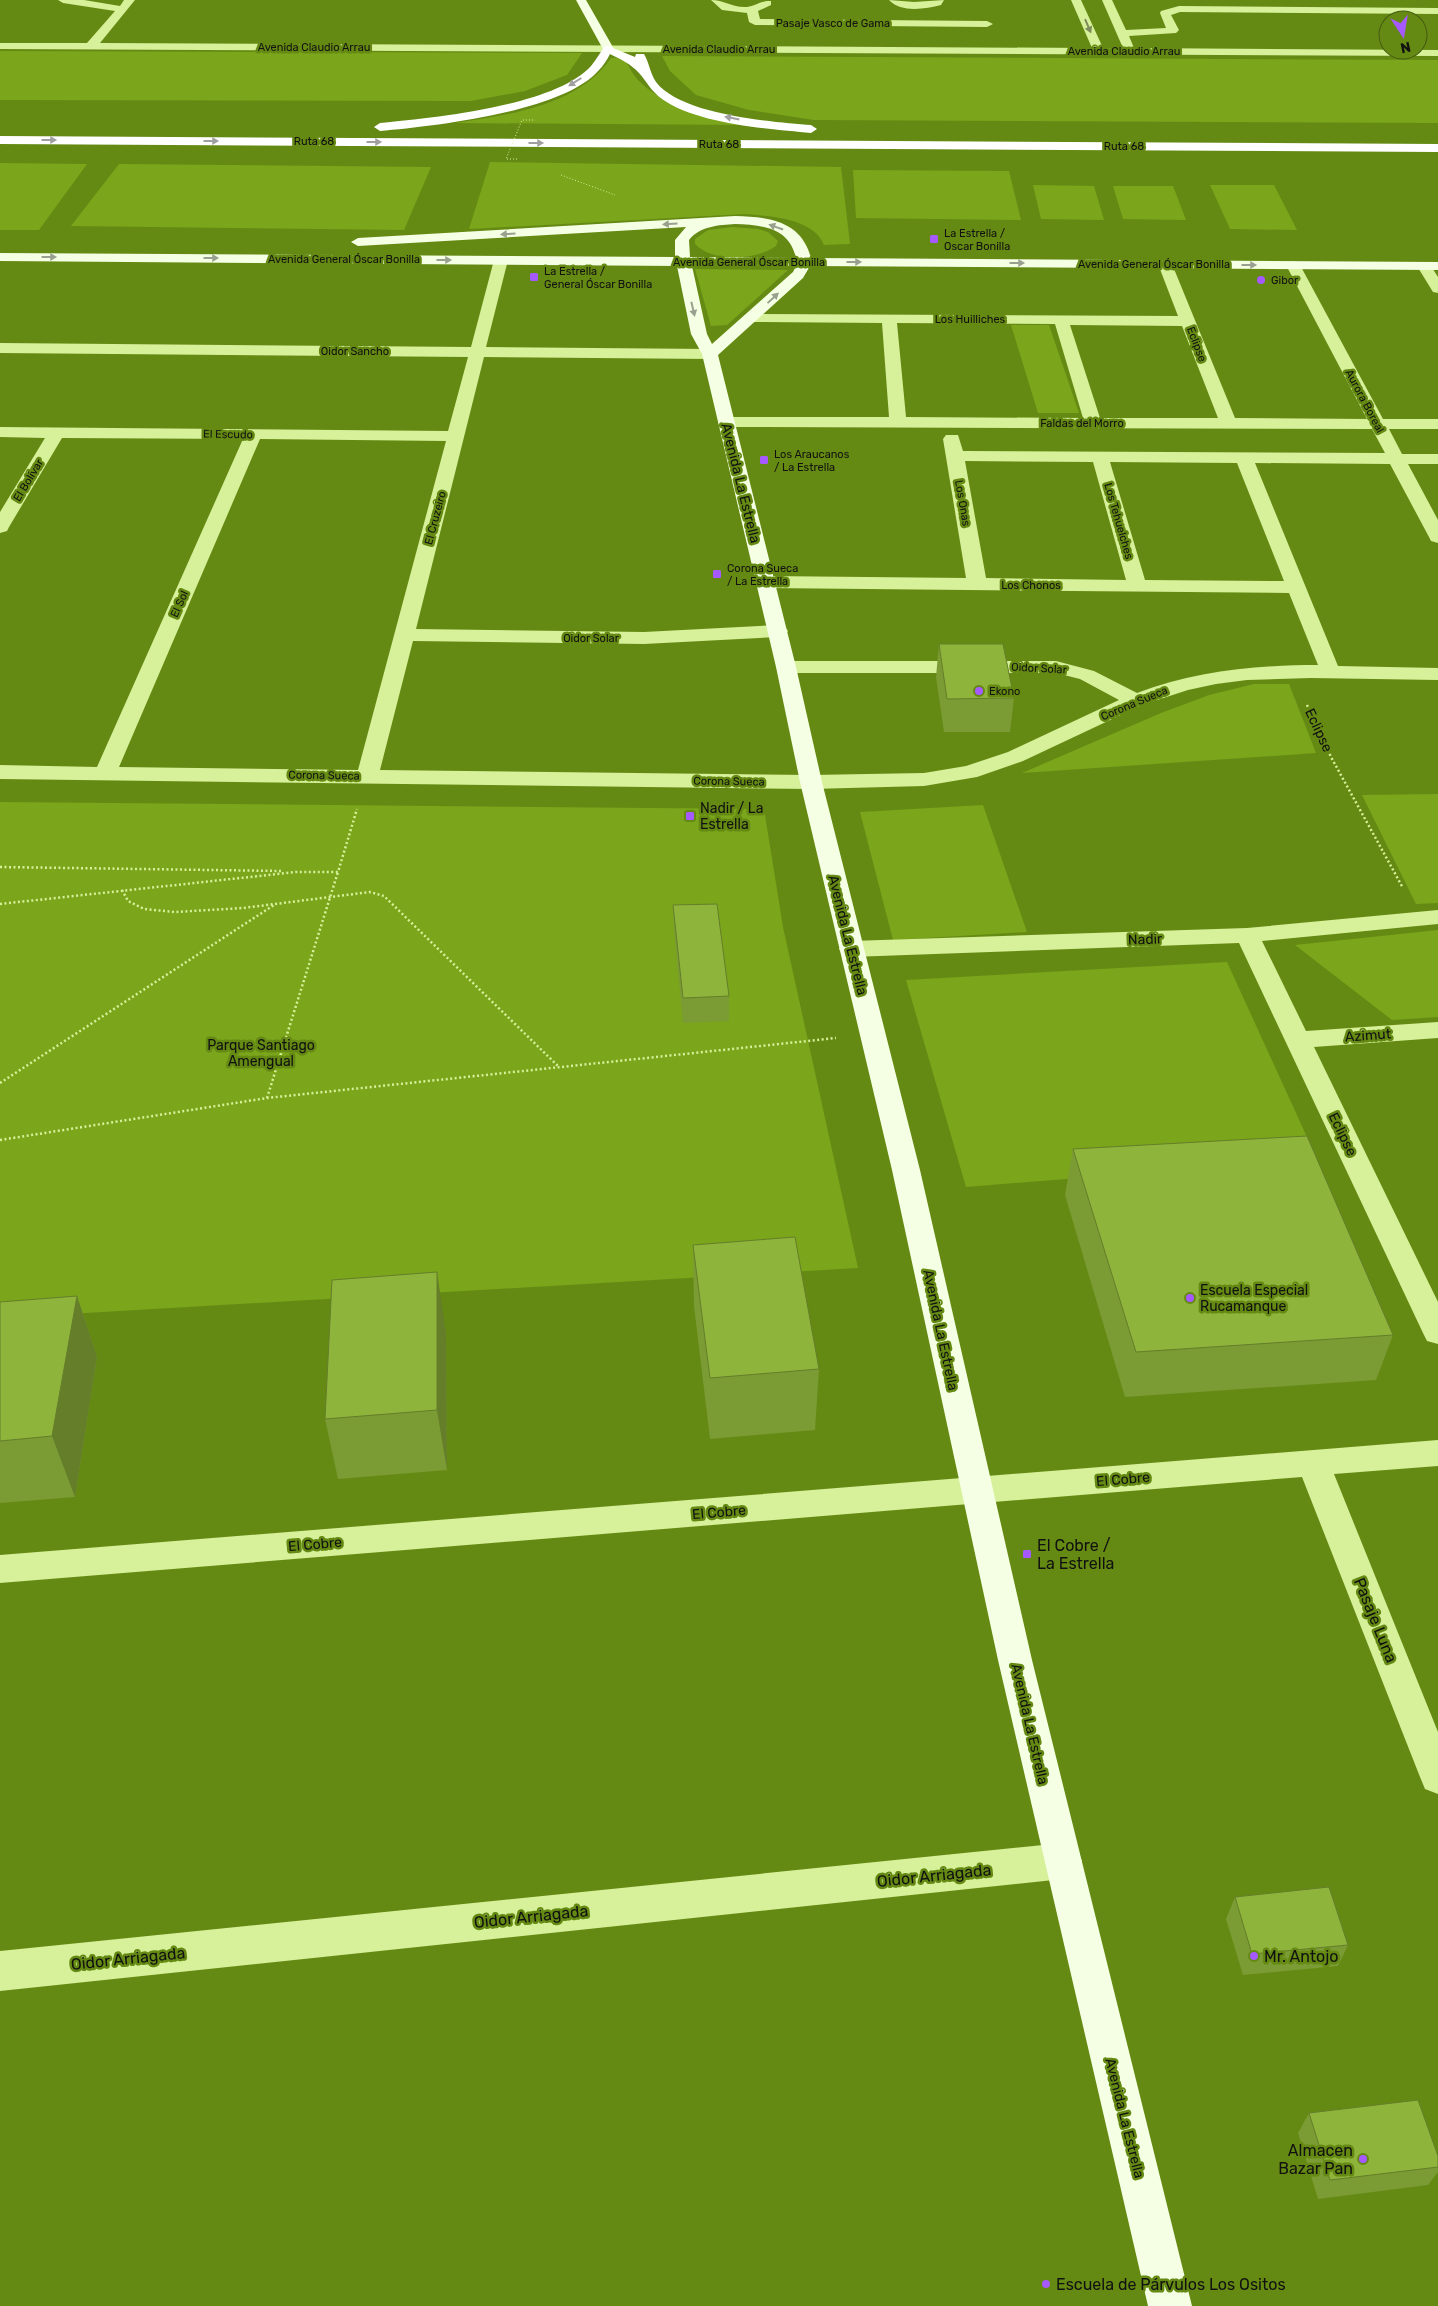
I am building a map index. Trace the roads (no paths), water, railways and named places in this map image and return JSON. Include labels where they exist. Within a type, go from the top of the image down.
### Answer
[{"type":"highway","points":[[364,128],[461,117],[503,109],[541,98],[569,86],[594,70],[606,56],[608,49],[630,60],[645,72]]},
{"type":"highway","points":[[638,49],[645,72]]},
{"type":"highway","name":"Ruta 68","points":[[645,72],[653,86],[660,92],[681,104],[702,111],[768,124],[823,131],[724,131]]},
{"type":"highway","name":"Ruta 68","points":[[0,127],[467,130]]},
{"type":"highway","name":"Ruta 68","points":[[0,140],[1438,148]]},
{"type":"main road","points":[[581,0],[608,49]]},
{"type":"main road","name":"Avenida General Óscar Bonilla","points":[[346,242],[718,221]]},
{"type":"main road","name":"Avenida La Estrella","points":[[803,257],[790,232],[780,227],[756,222],[718,221],[695,228],[685,234],[681,249],[699,334],[710,354],[778,631],[810,782],[874,1035],[977,1492],[1170,2306]]},
{"type":"main road","name":"Avenida General Óscar Bonilla","points":[[0,257],[683,261],[803,257],[1438,255]]},
{"type":"main road","points":[[710,354],[798,275],[803,257]]},
{"type":"main road","name":"Avenida General Óscar Bonilla","points":[[803,257],[1165,264],[1431,266]]},
{"type":"street","points":[[63,0],[121,9]]},
{"type":"street","points":[[91,46],[130,0]]},
{"type":"street","points":[[716,0],[718,4],[724,7],[752,9]]},
{"type":"street","name":"Pasaje Vasco de Gama","points":[[767,0],[763,6],[752,9],[755,22],[987,24]]},
{"type":"street","name":"Pasaje Vasco de Gama","points":[[894,0],[902,4],[919,5],[937,3],[939,0]]},
{"type":"street","points":[[1076,0],[1099,51]]},
{"type":"street","points":[[1107,0],[1130,52]]},
{"type":"street","points":[[919,5],[923,24]]},
{"type":"street","points":[[1122,33],[1172,31],[1165,13],[1179,9],[1438,11]]},
{"type":"street","name":"Avenida Claudio Arrau","points":[[0,46],[1438,53]]},
{"type":"street","name":"El Cruzeiro","points":[[368,775],[501,260]]},
{"type":"street","name":"Eclipse","points":[[1165,264],[1228,423]]},
{"type":"street","name":"Aurora Boreal","points":[[1293,265],[1438,537]]},
{"type":"street","points":[[1431,266],[1438,289]]},
{"type":"street","name":"Los Huilliches","points":[[752,317],[1188,321]]},
{"type":"street","points":[[889,318],[898,422]]},
{"type":"street","points":[[1061,320],[1093,423]]},
{"type":"street","name":"Oidor Sancho","points":[[0,348],[710,354]]},
{"type":"street","name":"Faldas del Morro","points":[[726,422],[1438,424]]},
{"type":"street","name":"Los Onas","points":[[950,422],[977,584]]},
{"type":"street","name":"El Escudo","points":[[0,432],[456,436]]},
{"type":"street","name":"El Bolívar","points":[[0,527],[56,433]]},
{"type":"street","name":"El Sol","points":[[105,773],[254,434]]},
{"type":"street","points":[[955,456],[1438,459]]},
{"type":"street","name":"Los Tehuelches","points":[[1100,457],[1137,586]]},
{"type":"street","points":[[1244,458],[1331,673]]},
{"type":"street","name":"Los Chonos","points":[[766,582],[1297,587]]},
{"type":"street","name":"Oidor Solar","points":[[404,635],[644,638],[778,631]]},
{"type":"street","name":"Oidor Solar","points":[[786,667],[1056,667],[1087,675],[1136,700]]},
{"type":"street","name":"Corona Sueca","points":[[0,772],[368,775],[810,782],[919,780],[970,773],[1017,757],[1136,700],[1167,689],[1210,678],[1290,673],[1438,674]]},
{"type":"street","name":"Nadir","points":[[851,949],[1247,935],[1429,918]]},
{"type":"street","name":"Eclipse","points":[[1247,935],[1438,1333]]},
{"type":"street","name":"Azimut","points":[[1298,1040],[1438,1030]]},
{"type":"street","name":"El Cobre","points":[[0,1569],[977,1492],[1438,1453]]},
{"type":"street","name":"Pasaje Luna","points":[[1314,1463],[1438,1777]]},
{"type":"street","name":"Oidor Arriagada","points":[[0,1971],[1063,1861]]},
{"type":"place","name":"La Estrella / Oscar Bonilla","points":[[934,239]]},
{"type":"place","name":"La Estrella / General Óscar Bonilla","points":[[534,277]]},
{"type":"place","name":"Gibor","points":[[1261,280]]},
{"type":"place","name":"Los Araucanos / La Estrella","points":[[764,460]]},
{"type":"place","name":"Corona Sueca / La Estrella","points":[[717,574]]},
{"type":"place","name":"Ekono","points":[[979,691]]},
{"type":"place","name":"Nadir / La Estrella","points":[[690,816]]},
{"type":"place","name":"Escuela Especial Rucamanque","points":[[1190,1298]]},
{"type":"place","name":"El Cobre / La Estrella","points":[[1027,1554]]},
{"type":"place","name":"Mr. Antojo","points":[[1254,1956]]},
{"type":"place","name":"Almacen Bazar Pan","points":[[1363,2159]]},
{"type":"place","name":"Escuela de Párvulos Los Ositos","points":[[1046,2284]]},
{"type":"park label","name":"Parque Santiago Amengual","points":[[261,1054]]}]
